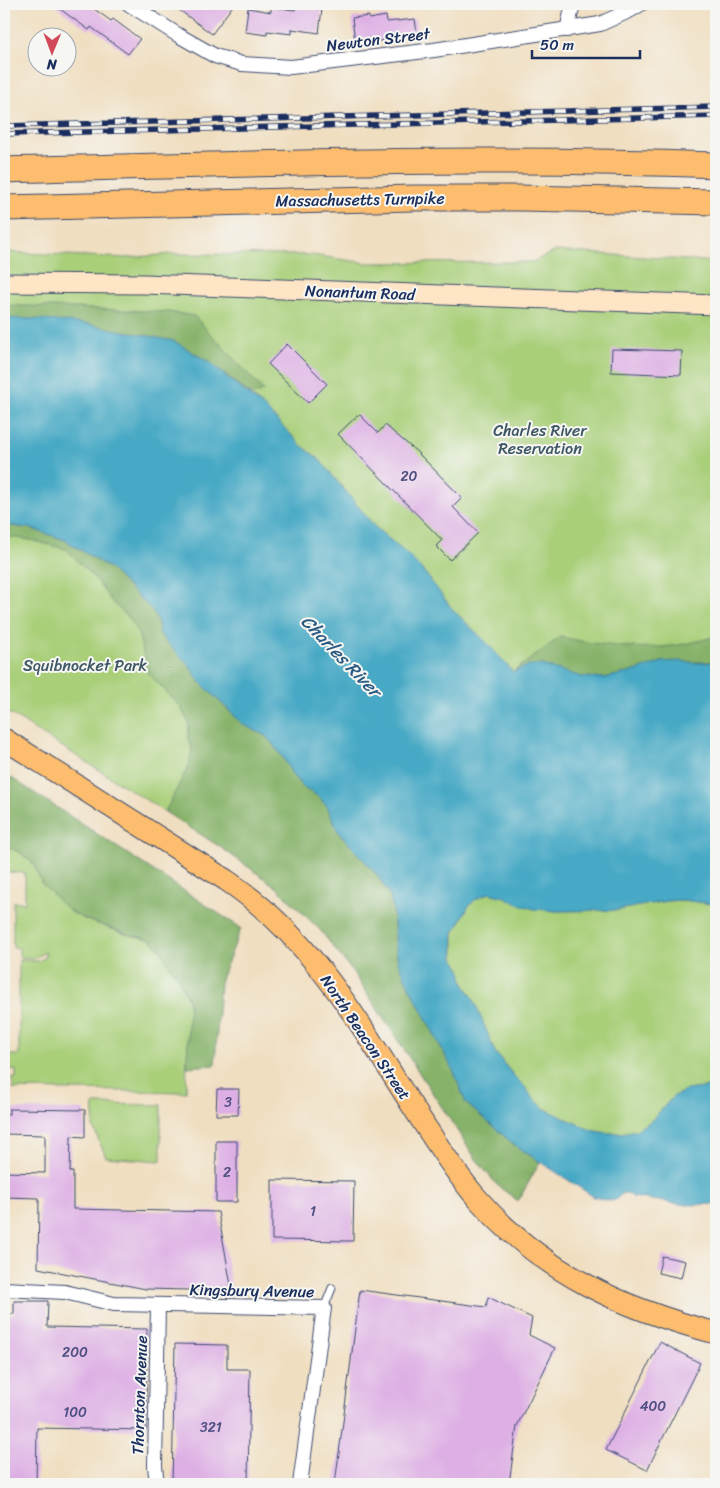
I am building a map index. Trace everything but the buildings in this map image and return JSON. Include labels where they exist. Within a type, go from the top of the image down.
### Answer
[{"type":"highway","points":[[4,170],[449,160],[563,160],[716,165]]},
{"type":"highway","name":"Massachusetts Turnpike","points":[[4,208],[414,198],[716,202]]},
{"type":"main road","name":"Nonantum Road","points":[[4,283],[144,284],[716,305]]},
{"type":"main road","name":"North Beacon Street","points":[[4,739],[226,880],[251,898],[286,928],[333,985],[438,1145],[469,1188],[502,1224],[527,1246],[566,1274],[611,1298],[658,1316],[716,1333]]},
{"type":"street","name":"Newton Street","points":[[129,4],[216,56],[242,64],[291,67],[434,50],[567,30],[600,24],[641,4]]},
{"type":"street","points":[[567,30],[573,4]]},
{"type":"street","name":"Kingsbury Avenue","points":[[4,1289],[65,1292],[114,1304],[324,1308],[300,1484]]},
{"type":"street","name":"Thornton Avenue","points":[[157,1484],[155,1466],[158,1306]]},
{"type":"lane","points":[[324,1308],[332,1288]]},
{"type":"green space","name":"Charles River Reservation","points":[[556,251],[716,262],[716,662],[513,672],[453,610],[425,573],[409,556],[375,527],[319,459],[302,446],[251,395],[35,319],[4,318],[4,252],[126,258],[171,254],[312,255],[367,263],[532,262]]},
{"type":"green space","points":[[4,305],[169,312],[194,316],[264,391],[251,395],[210,363],[174,341],[60,322],[4,318]]},
{"type":"green space","name":"Squibnocket Park","points":[[4,525],[65,540],[327,806],[419,1007],[436,1038],[516,1146],[540,1162],[518,1201],[497,1185],[476,1159],[353,972],[321,931],[292,901],[275,886],[219,846],[4,710]]},
{"type":"green space","points":[[4,525],[29,528],[65,540],[109,568],[153,611],[158,622],[159,632],[165,641],[188,664],[201,683],[244,725],[266,736],[283,757],[293,776],[305,789],[318,796],[327,806],[338,831],[378,876],[390,896],[398,961],[454,1072],[466,1103],[516,1146],[540,1162],[518,1201],[497,1185],[476,1159],[353,972],[321,931],[275,886],[219,846],[165,812],[189,765],[192,748],[188,738],[189,724],[181,707],[148,673],[139,636],[129,618],[112,602],[96,580],[66,549],[4,536]]},
{"type":"green space","points":[[716,636],[716,662],[662,662],[632,672],[604,678],[582,677],[542,665],[513,672],[560,637],[619,646],[657,647],[696,642]]},
{"type":"green space","points":[[4,773],[241,928],[220,982],[215,1065],[187,1067],[189,1003],[178,977],[161,950],[150,939],[130,935],[82,918],[68,910],[42,884],[33,863],[19,852],[4,845]]},
{"type":"green space","points":[[4,845],[19,852],[33,863],[42,884],[68,910],[82,918],[125,934],[150,939],[161,950],[178,977],[189,1003],[186,1092],[13,1089],[13,1078],[16,1078],[16,1070],[9,1070],[9,1055],[19,1055],[19,960],[38,961],[44,958],[46,952],[34,958],[19,957],[19,948],[13,947],[13,902],[25,902],[25,873],[4,872]]},
{"type":"green space","points":[[489,893],[505,897],[518,904],[557,911],[618,910],[682,900],[716,906],[716,1086],[687,1090],[674,1096],[650,1122],[636,1130],[622,1133],[591,1130],[545,1109],[532,1097],[495,1052],[473,998],[464,984],[460,968],[454,958],[454,933],[468,907],[476,899]]},
{"type":"green space","points":[[94,1104],[161,1105],[161,1161],[106,1157],[93,1127]]},
{"type":"water","name":"Charles River","points":[[4,318],[87,324],[174,341],[210,363],[267,410],[302,446],[319,459],[375,527],[409,556],[425,573],[453,610],[513,672],[530,665],[542,665],[582,677],[604,678],[632,672],[662,662],[716,662],[716,906],[682,900],[618,910],[557,911],[534,909],[505,897],[489,893],[476,899],[468,907],[454,933],[453,946],[454,958],[460,968],[464,984],[473,998],[495,1052],[532,1097],[545,1109],[591,1130],[622,1133],[636,1130],[650,1122],[674,1096],[687,1090],[716,1086],[716,1204],[686,1205],[633,1197],[627,1193],[623,1193],[615,1200],[610,1201],[594,1197],[516,1146],[466,1103],[454,1072],[398,961],[390,896],[378,876],[338,831],[327,806],[318,796],[305,789],[293,776],[283,757],[266,736],[244,725],[201,683],[188,664],[165,641],[159,632],[158,622],[153,611],[109,568],[65,540],[29,528],[4,525]]},
{"type":"railway","points":[[4,126],[716,107]]},
{"type":"railway","points":[[4,134],[716,116]]}]
